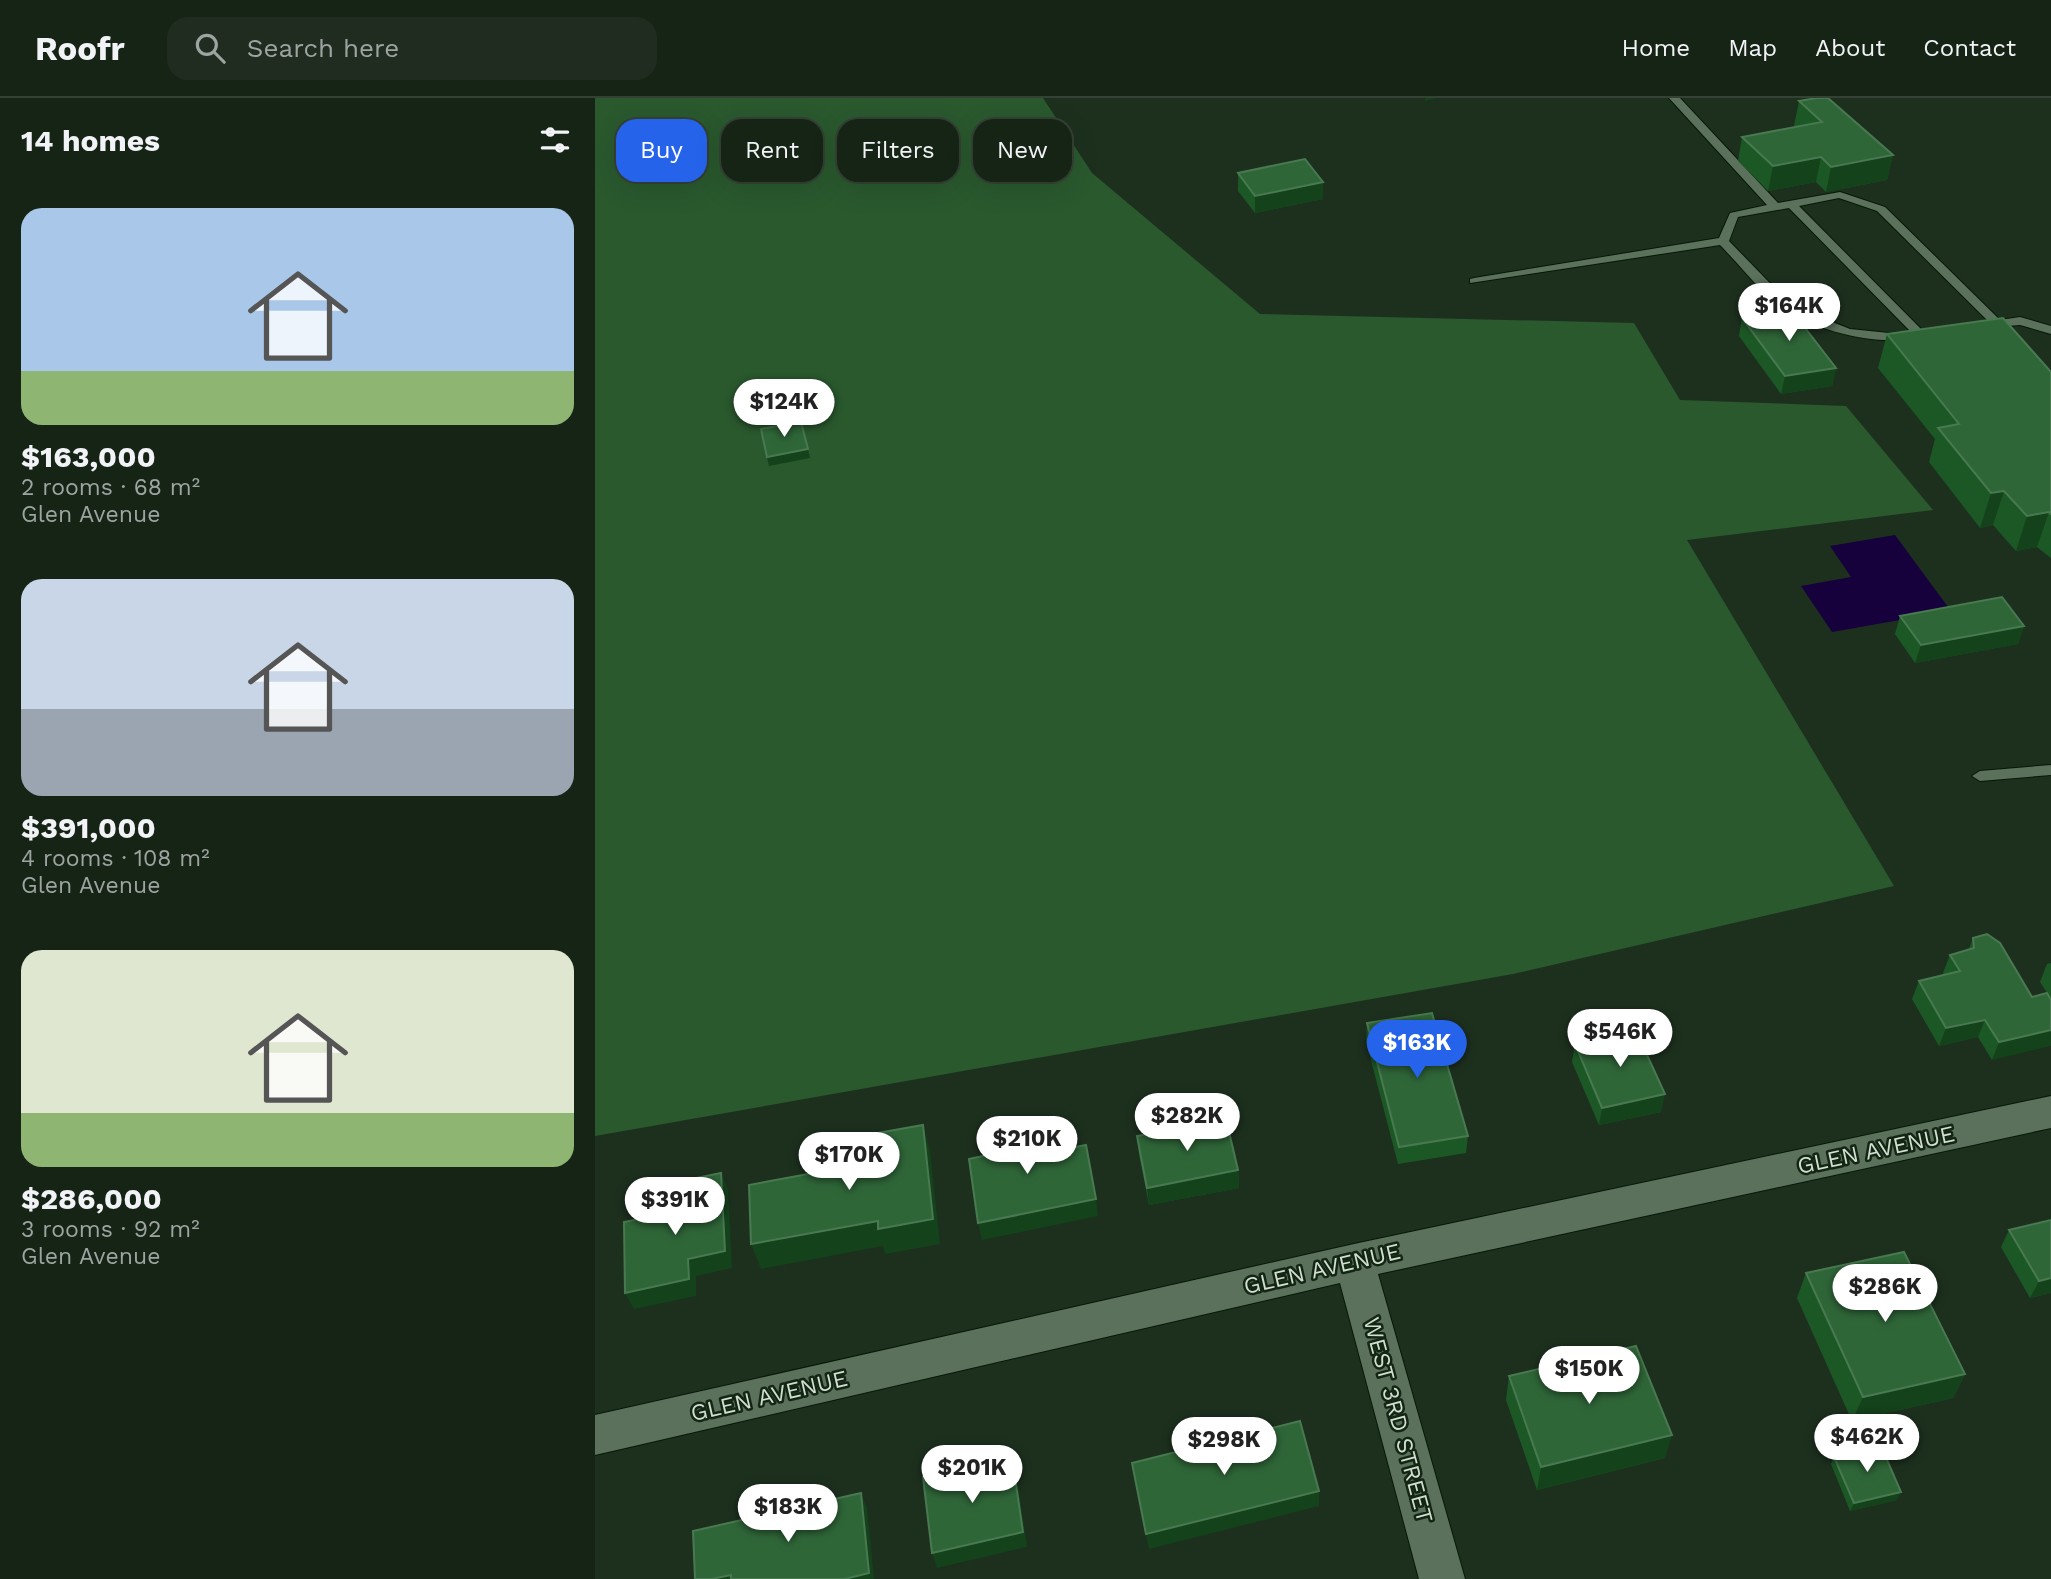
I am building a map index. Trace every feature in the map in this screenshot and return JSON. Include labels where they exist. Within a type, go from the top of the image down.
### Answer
[{"type":"street","name":"GLEN AVENUE","points":[[595,1436],[1354,1262],[2051,1112]]},
{"type":"street","name":"WEST 3RD STREET","points":[[1354,1262],[1442,1579]]},
{"type":"lane","points":[[1674,98],[1775,207]]},
{"type":"lane","points":[[1723,241],[1734,215],[1840,195],[1881,209],[1998,323],[2016,344]]},
{"type":"lane","points":[[1791,204],[1918,333]]},
{"type":"lane","points":[[1723,241],[1788,309],[1848,332],[1889,337],[1932,332]]},
{"type":"lane","points":[[1474,281],[1723,241]]},
{"type":"lane","points":[[1972,327],[2020,321],[2051,330]]},
{"type":"lane","points":[[1980,776],[2051,770]]},
{"type":"green space","points":[[595,98],[1043,98],[1057,119],[973,119],[973,182],[1072,182],[1072,142],[1092,173],[1260,314],[1634,323],[1680,400],[1846,406],[1933,510],[1687,540],[1894,886],[1513,974],[595,1136]]},
{"type":"shaded area","points":[[1895,535],[1951,611],[1832,632],[1801,586],[1851,577],[1830,546]]},
{"type":"building","points":[[1828,98],[1893,155],[1831,167],[1821,157],[1773,166],[1742,137],[1822,122],[1799,101]]},
{"type":"building","points":[[1305,159],[1323,182],[1255,196],[1238,173]]},
{"type":"building","points":[[1792,311],[1836,368],[1785,376],[1742,318]]},
{"type":"building","points":[[2003,318],[2051,372],[2051,514],[2049,512],[2027,516],[2004,491],[1991,493],[1938,428],[1959,424],[1887,334]]},
{"type":"building","points":[[801,422],[808,449],[767,457],[761,429]]},
{"type":"building","points":[[2002,597],[2024,626],[1921,645],[1900,616]]},
{"type":"building","points":[[1987,934],[2000,943],[2032,997],[2047,993],[2051,1000],[2051,1030],[1999,1042],[1985,1020],[1946,1028],[1919,981],[1960,971],[1950,955],[1974,948],[1973,938]]},
{"type":"building","points":[[1432,1013],[1468,1136],[1399,1147],[1367,1023]]},
{"type":"building","points":[[1636,1031],[1665,1094],[1602,1108],[1575,1044]]},
{"type":"building","points":[[1023,1119],[1030,1156],[1086,1145],[1096,1199],[978,1223],[969,1159],[992,1154],[988,1126]]},
{"type":"building","points":[[1226,1119],[1238,1170],[1147,1188],[1137,1136]]},
{"type":"building","points":[[923,1125],[933,1219],[878,1229],[878,1221],[751,1244],[749,1185],[868,1163],[866,1135]]},
{"type":"building","points":[[721,1173],[725,1251],[688,1259],[689,1279],[625,1293],[624,1222],[688,1209],[686,1180]]},
{"type":"building","points":[[2051,1220],[2051,1278],[2039,1281],[2009,1230]]},
{"type":"building","points":[[1904,1252],[1965,1374],[1863,1397],[1806,1273]]},
{"type":"building","points":[[1636,1346],[1672,1435],[1541,1467],[1509,1376]]},
{"type":"building","points":[[1300,1421],[1319,1491],[1146,1534],[1132,1463]]},
{"type":"building","points":[[1881,1446],[1901,1492],[1854,1503],[1834,1457]]},
{"type":"building","points":[[1012,1457],[1023,1532],[932,1553],[923,1477]]},
{"type":"building","points":[[861,1493],[869,1573],[845,1579],[731,1579],[731,1575],[695,1579],[693,1531]]}]
